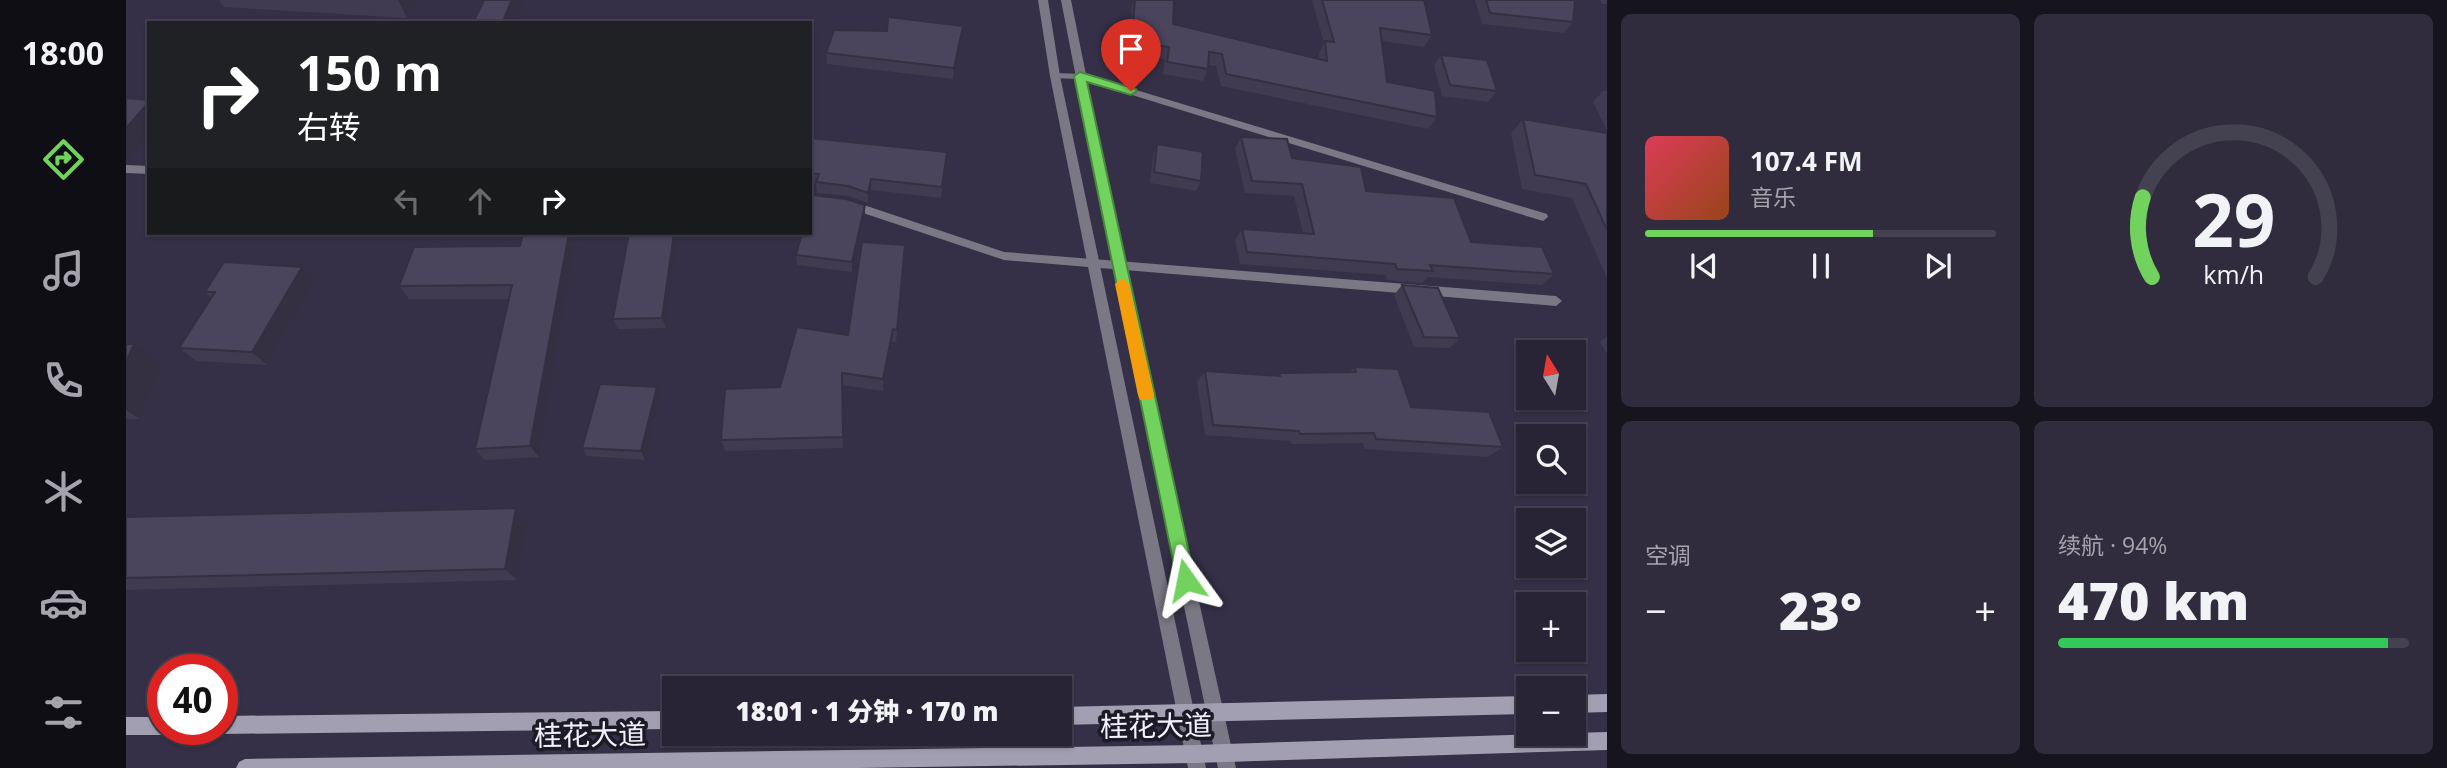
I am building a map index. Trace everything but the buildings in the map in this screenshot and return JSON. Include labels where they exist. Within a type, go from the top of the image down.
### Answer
[{"type":"main road","points":[[1586,704],[1607,703]]},
{"type":"main road","name":"桂花大道","points":[[1072,716],[1516,705]]},
{"type":"main road","name":"桂花大道","points":[[238,725],[662,720]]},
{"type":"main road","points":[[126,726],[147,726]]},
{"type":"main road","name":"桂花大道","points":[[245,768],[1195,761],[1607,741]]},
{"type":"street","points":[[1043,0],[1055,76],[1195,761]]},
{"type":"street","points":[[1066,0],[1118,264],[1225,760]]},
{"type":"lane","points":[[1055,76],[1080,76],[1543,217]]},
{"type":"lane","points":[[126,169],[147,170]]},
{"type":"lane","points":[[835,202],[848,203],[1004,256],[1556,301]]},
{"type":"slow traffic","points":[[1122,284],[1146,395]]},
{"type":"route","points":[[1131,91],[1080,76],[1186,580]]}]
